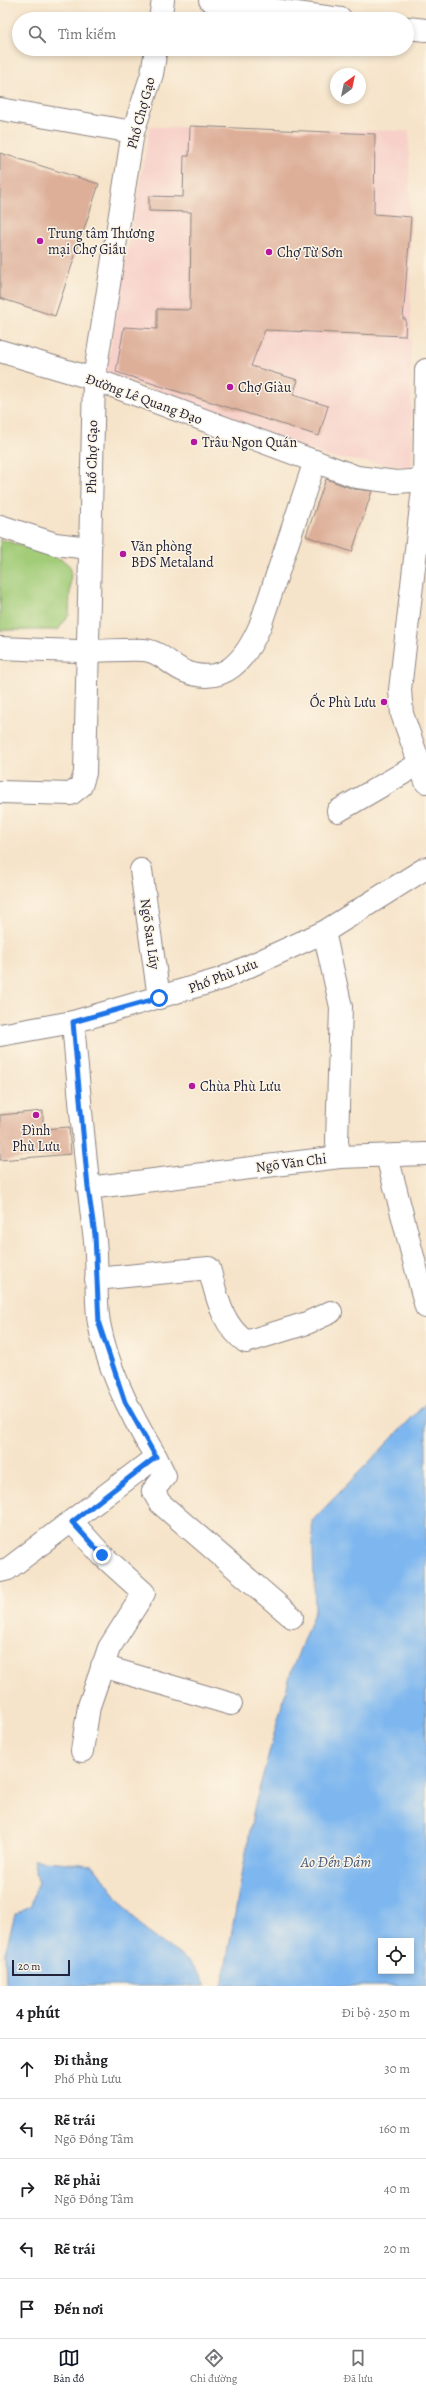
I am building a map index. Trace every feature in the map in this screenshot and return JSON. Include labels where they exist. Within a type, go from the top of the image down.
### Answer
[{"type":"street","points":[[161,12],[163,0]]},
{"type":"street","points":[[210,0],[245,3],[299,12]]},
{"type":"street","points":[[414,29],[426,30]]},
{"type":"street","name":"Phố Chợ Gạo","points":[[0,792],[71,794],[81,786],[85,773],[94,379],[133,132],[152,74],[155,56]]},
{"type":"street","points":[[0,109],[133,132]]},
{"type":"street","name":"Đường Lê Quang Đạo","points":[[0,351],[94,379],[357,477],[396,482],[425,480]]},
{"type":"street","points":[[338,811],[422,773],[402,714],[400,690],[425,480],[426,370]]},
{"type":"street","points":[[0,648],[88,652],[145,650],[155,653],[184,671],[201,675],[228,670],[240,662],[250,649],[260,626],[315,461]]},
{"type":"street","points":[[0,526],[55,544],[89,548]]},
{"type":"street","name":"Phố Phù Lưu","points":[[0,1035],[73,1022],[221,979],[324,932],[426,868]]},
{"type":"street","name":"Ngõ Sau Lũy","points":[[141,870],[159,998]]},
{"type":"street","name":"Ngõ Văn Chỉ","points":[[88,1188],[340,1157],[337,1142],[342,1007],[324,932]]},
{"type":"street","points":[[73,1022],[88,1188],[95,1235],[99,1324],[112,1368],[125,1402],[166,1476],[153,1491],[160,1503],[292,1617]]},
{"type":"street","points":[[340,1157],[426,1154]]},
{"type":"street","points":[[387,1156],[426,1307]]},
{"type":"street","points":[[96,1279],[209,1268],[221,1313],[236,1335],[246,1342],[307,1323],[331,1312]]},
{"type":"street","points":[[0,1571],[8,1569],[156,1457]]},
{"type":"street","points":[[72,1522],[102,1555],[144,1593],[109,1648],[89,1706],[82,1751]]},
{"type":"street","points":[[102,1666],[231,1704]]},
{"type":"shaded area","name":"Chợ Từ Sơn","points":[[150,127],[409,131],[412,468],[328,457],[106,372]]},
{"type":"green space","points":[[0,539],[59,558],[71,568],[69,615],[58,630],[0,630]]},
{"type":"water","name":"Ao Đền Đầm","points":[[426,1403],[426,1986],[222,1986],[254,1808],[291,1672],[315,1610],[312,1521]]},
{"type":"water","points":[[33,1860],[93,1865],[139,1923],[154,1937],[195,1968],[206,1986],[6,1986],[5,1953],[15,1914],[31,1906],[38,1881]]},
{"type":"building","name":"Chợ Từ Sơn","points":[[190,126],[375,134],[374,214],[411,217],[403,319],[406,319],[405,336],[265,330],[251,366],[298,380],[293,395],[328,406],[319,436],[116,372],[124,327],[157,329],[157,309],[190,310],[191,212],[149,211],[149,196],[183,197],[184,156],[189,156]]},
{"type":"building","name":"Trung tâm Thương mại Chợ Giầu","points":[[0,153],[99,184],[55,316],[0,298]]},
{"type":"building","points":[[326,479],[353,489],[372,491],[352,552],[306,536]]},
{"type":"building","points":[[43,1111],[43,1129],[69,1127],[71,1154],[0,1160],[0,1115]]},
{"type":"place","name":"Trung tâm Thương mại Chợ Giầu","points":[[40,241]]},
{"type":"place","name":"Chợ Từ Sơn","points":[[269,252]]},
{"type":"place","name":"Chợ Giàu","points":[[230,387]]},
{"type":"place","name":"Trâu Ngon Quán","points":[[194,442]]},
{"type":"place","name":"Văn phòng BĐS Metaland","points":[[123,554]]},
{"type":"place","name":"Ốc Phù Lưu","points":[[384,702]]},
{"type":"place","name":"Chùa Phù Lưu","points":[[192,1086]]},
{"type":"place","name":"Đình Phù Lưu","points":[[36,1115]]},
{"type":"route","points":[[102,1555],[72,1522],[156,1457],[125,1402],[112,1368],[99,1324],[96,1288],[95,1235],[88,1188],[73,1022],[159,998]]}]
